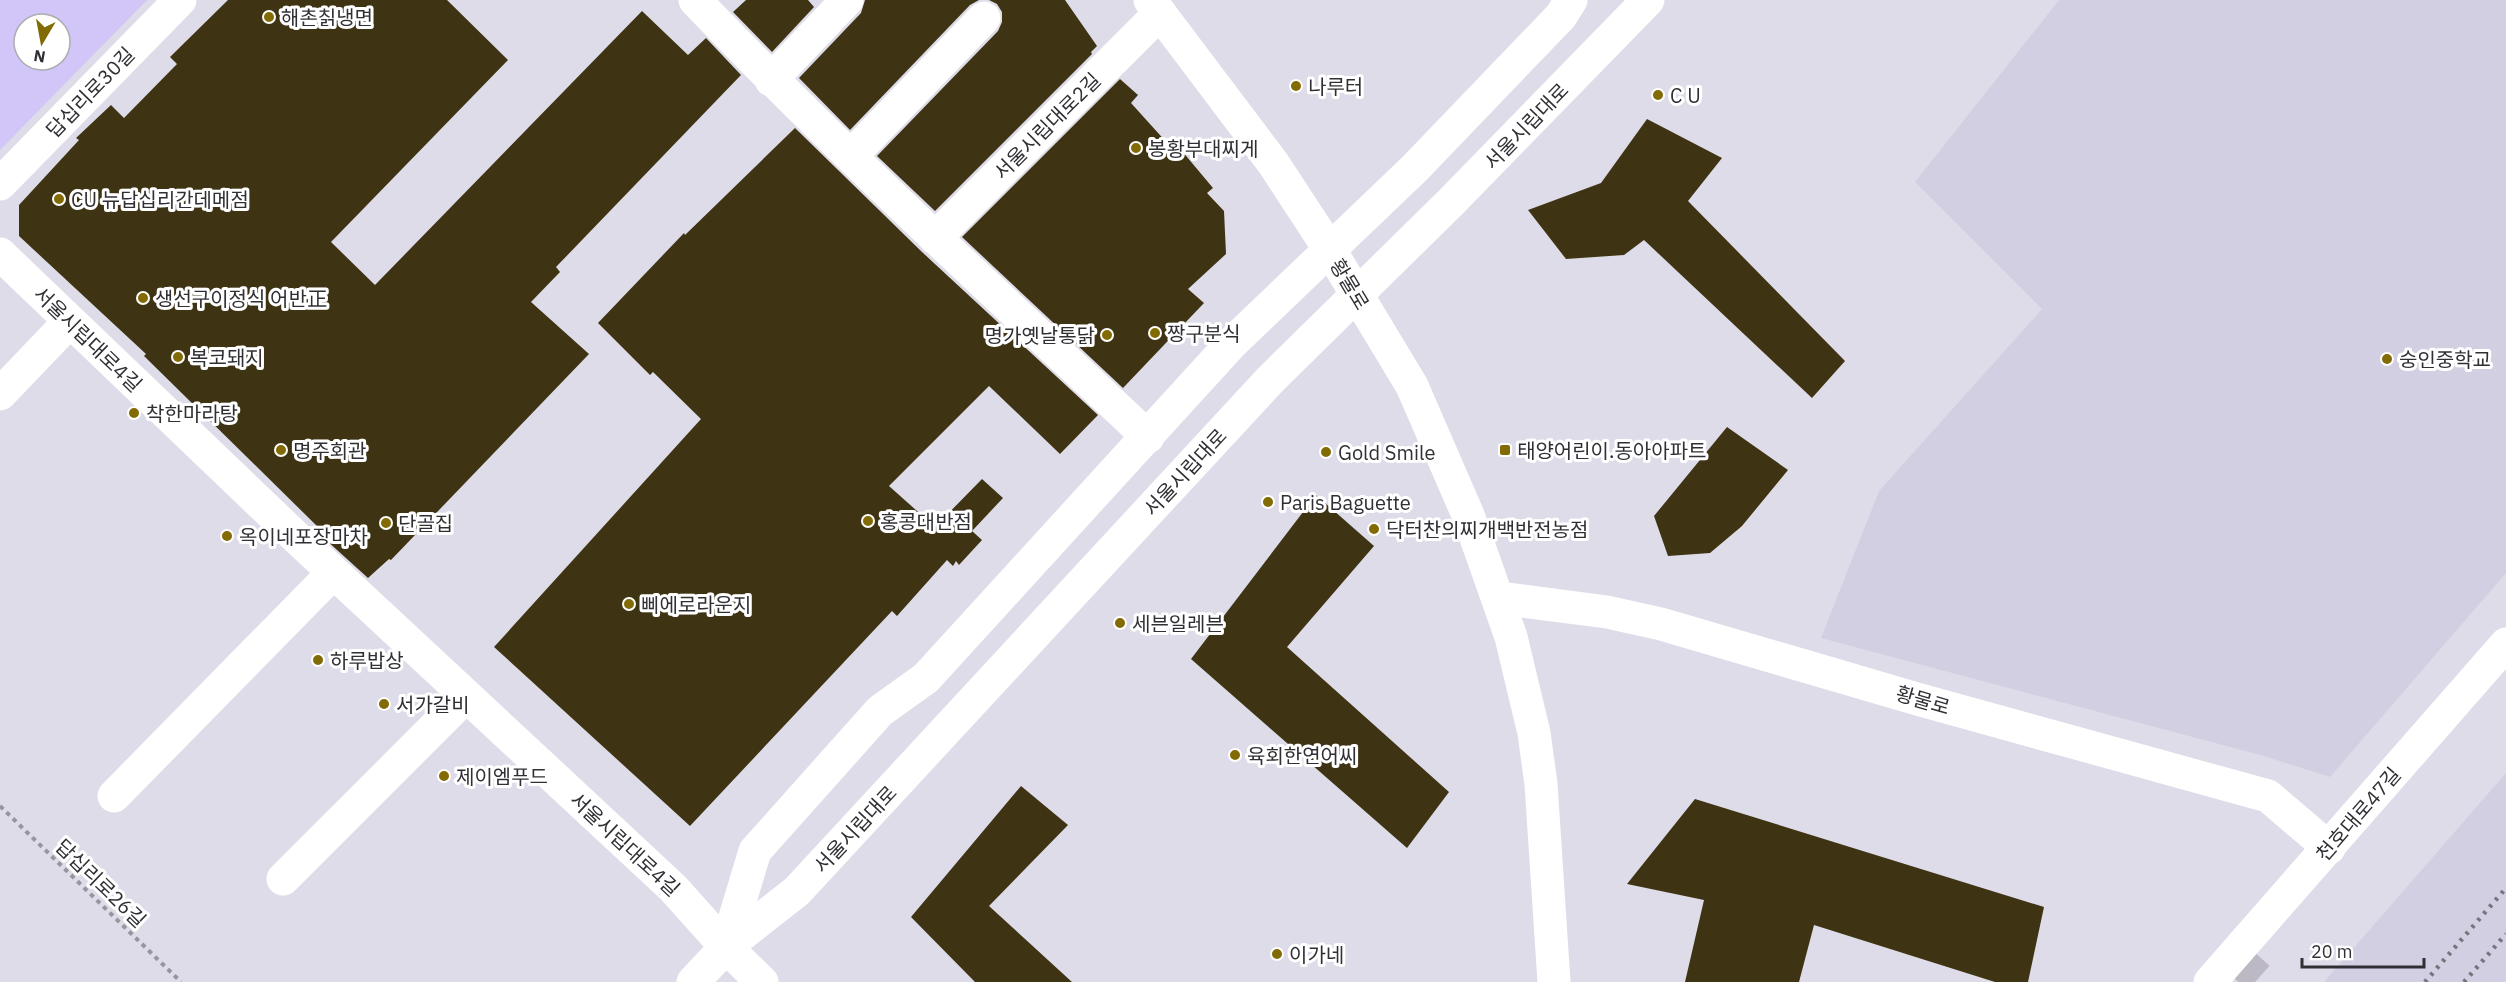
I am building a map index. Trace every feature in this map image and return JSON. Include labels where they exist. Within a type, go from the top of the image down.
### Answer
[{"type":"street","name":"답십리로30길","points":[[0,184],[180,0]]},
{"type":"street","points":[[695,0],[771,80],[935,238],[1148,437]]},
{"type":"street","points":[[771,80],[847,0]]},
{"type":"street","name":"서울시립대로","points":[[726,947],[755,851],[880,711],[926,678],[1231,344],[1415,168],[1561,16],[1571,0]]},
{"type":"street","name":"서울시립대로","points":[[693,982],[726,947],[797,891],[1270,380],[1451,202],[1648,0]]},
{"type":"street","name":"황물로","points":[[1155,7],[1273,163],[1330,250],[1412,386],[1468,515],[1511,637],[1534,733],[1541,784],[1554,982]]},
{"type":"street","name":"서울시립대로2길","points":[[935,238],[1155,7]]},
{"type":"street","points":[[850,156],[984,18]]},
{"type":"street","name":"서울시립대로4길","points":[[0,254],[333,573],[673,888],[726,947],[762,982]]},
{"type":"street","points":[[0,394],[70,321]]},
{"type":"street","points":[[114,796],[333,573]]},
{"type":"street","name":"황물로","points":[[1498,598],[1607,612],[1661,624],[1917,699],[2268,796],[2329,848]]},
{"type":"street","name":"천호대로47길","points":[[2210,982],[2506,644]]},
{"type":"street","points":[[283,879],[466,696]]},
{"type":"path","name":"답십리로26길","points":[[0,806],[181,982]]},
{"type":"shaded area","points":[[0,0],[147,0],[0,150]]},
{"type":"shaded area","points":[[2059,0],[2506,0],[2506,573],[2330,777],[2264,756],[1821,638],[1879,491],[2042,309],[1915,182]]},
{"type":"shaded area","points":[[2506,773],[2506,982],[2324,982]]},
{"type":"building","points":[[228,0],[447,0],[508,60],[331,242],[375,285],[642,11],[688,55],[706,38],[741,75],[556,267],[560,272],[531,302],[589,354],[391,560],[389,559],[368,578],[315,530],[318,527],[144,356],[146,354],[19,236],[19,205],[79,140],[76,138],[111,105],[124,118],[177,64],[170,57]]},
{"type":"building","points":[[746,0],[808,0],[814,7],[772,52],[733,12]]},
{"type":"building","points":[[865,0],[979,0],[970,5],[850,130],[799,78],[861,13]]},
{"type":"building","points":[[989,0],[1065,0],[1097,46],[1091,52],[1092,54],[935,211],[877,156],[998,31],[1002,22],[1002,12],[997,4]]},
{"type":"building","points":[[1120,79],[1138,95],[1131,103],[1178,155],[1182,151],[1213,188],[1207,193],[1224,211],[1226,254],[1188,289],[1204,303],[1123,388],[962,237]]},
{"type":"building","points":[[1647,119],[1722,158],[1688,201],[1845,361],[1812,398],[1644,240],[1624,255],[1566,259],[1528,210],[1601,183]]},
{"type":"building","points":[[795,128],[922,252],[1098,415],[1060,454],[989,386],[889,486],[935,527],[982,479],[1003,498],[972,531],[982,540],[959,565],[956,561],[953,566],[947,560],[897,616],[892,611],[690,826],[494,647],[701,419],[653,372],[650,375],[598,323],[684,233],[685,235]]},
{"type":"building","points":[[1727,427],[1788,470],[1742,526],[1710,553],[1668,556],[1654,516]]},
{"type":"building","points":[[1316,495],[1374,546],[1287,647],[1449,792],[1407,848],[1191,659]]},
{"type":"building","points":[[1021,786],[1068,825],[989,906],[1072,982],[975,982],[911,917]]},
{"type":"building","points":[[1695,799],[2044,907],[2028,982],[1995,982],[1814,925],[1799,982],[1685,982],[1704,900],[1627,884]]},
{"type":"tunnel","points":[[2234,956],[2263,982]]},
{"type":"railway","points":[[2425,982],[2506,888]]},
{"type":"railway","points":[[2464,982],[2506,934]]},
{"type":"place","name":"해촌칡냉면","points":[[269,17]]},
{"type":"place","name":"나루터","points":[[1296,86]]},
{"type":"place","name":"C U","points":[[1658,95]]},
{"type":"place","name":"봉황부대찌게","points":[[1136,148]]},
{"type":"place","name":"CU 뉴답십리간데메점","points":[[59,199]]},
{"type":"place","name":"생선구이정식 어반正","points":[[143,298]]},
{"type":"place","name":"짱구분식","points":[[1155,333]]},
{"type":"place","name":"명가옛날통닭","points":[[1107,335]]},
{"type":"place","name":"복코돼지","points":[[178,357]]},
{"type":"place","name":"숭인중학교","points":[[2387,359]]},
{"type":"place","name":"착한마라탕","points":[[134,413]]},
{"type":"place","name":"명주회관","points":[[281,450]]},
{"type":"place","name":"태양어린이.동아아파트","points":[[1505,450]]},
{"type":"place","name":"Gold Smile","points":[[1326,452]]},
{"type":"place","name":"Paris Baguette","points":[[1268,502]]},
{"type":"place","name":"홍콩대반점","points":[[868,521]]},
{"type":"place","name":"단골집","points":[[386,523]]},
{"type":"place","name":"닥터찬의찌개백반전농점","points":[[1374,529]]},
{"type":"place","name":"옥이네포장마차","points":[[227,536]]},
{"type":"place","name":"삐에로라운지","points":[[629,604]]},
{"type":"place","name":"세븐일레븐","points":[[1120,623]]},
{"type":"place","name":"하루밥상","points":[[318,660]]},
{"type":"place","name":"서가갈비","points":[[384,704]]},
{"type":"place","name":"육회한연어씨","points":[[1235,755]]},
{"type":"place","name":"제이엠푸드","points":[[444,776]]},
{"type":"place","name":"이가네","points":[[1277,954]]}]
